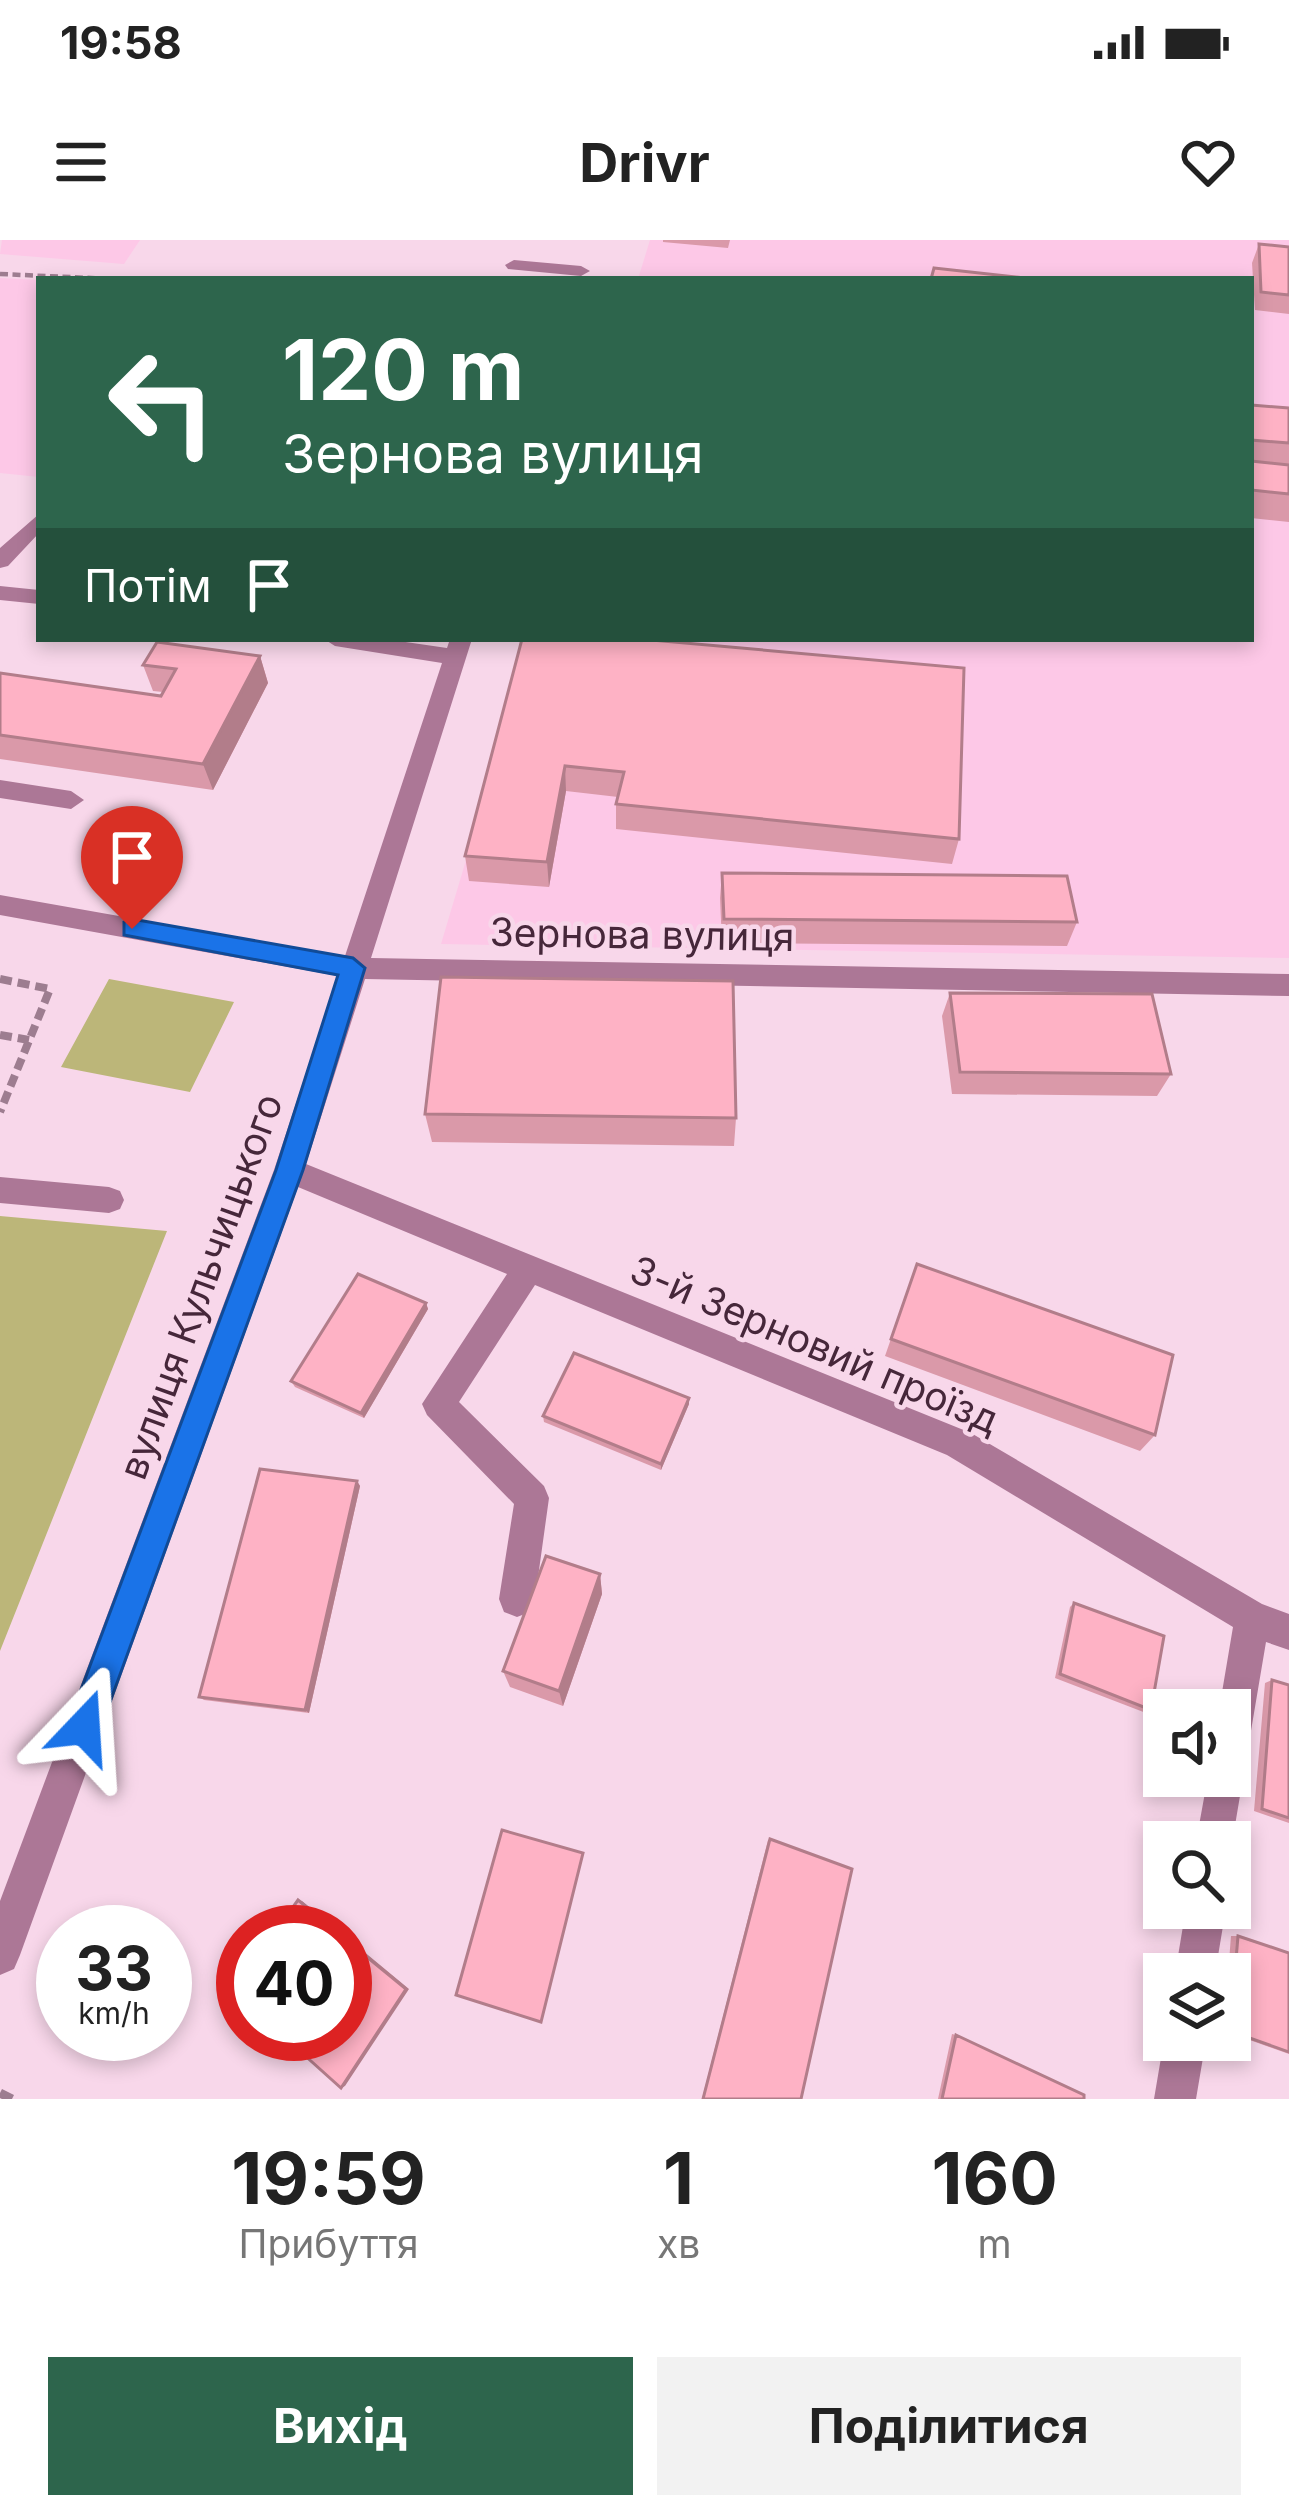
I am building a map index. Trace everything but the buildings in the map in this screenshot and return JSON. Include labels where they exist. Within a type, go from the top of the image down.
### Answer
[{"type":"street","points":[[514,266],[582,268]]},
{"type":"street","points":[[6,555],[36,523]]},
{"type":"street","points":[[6,555],[36,552]]},
{"type":"street","points":[[0,593],[36,597]]},
{"type":"street","points":[[376,642],[458,648]]},
{"type":"street","name":"вулиця Кульчицького","points":[[0,1955],[289,1170],[458,648]]},
{"type":"street","points":[[0,789],[71,800]]},
{"type":"street","name":"Зернова вулиця","points":[[0,905],[353,968],[1289,985]]},
{"type":"street","name":"3-й Зерновий проїзд","points":[[289,1170],[959,1444],[1252,1618],[1289,1632]]},
{"type":"street","points":[[0,1190],[109,1200]]},
{"type":"street","points":[[517,1599],[532,1498],[439,1404],[529,1268]]},
{"type":"street","points":[[1241,1689],[1252,1618]]},
{"type":"street","points":[[1175,2099],[1181,2061]]},
{"type":"path","points":[[0,274],[46,276]]},
{"type":"path","points":[[0,979],[50,989],[0,1112]]},
{"type":"path","points":[[0,1035],[29,1040]]},
{"type":"path","points":[[0,2093],[12,2099]]},
{"type":"shaded area","points":[[2,240],[140,240],[124,264],[0,254]]},
{"type":"shaded area","points":[[650,240],[1289,240],[1289,958],[441,944],[531,642],[1254,642],[1254,276],[639,276]]},
{"type":"shaded area","points":[[0,278],[36,280],[36,477],[0,473]]},
{"type":"shaded area","points":[[109,979],[234,1002],[190,1092],[61,1067]]},
{"type":"shaded area","points":[[0,1216],[167,1231],[0,1651]]},
{"type":"route","points":[[84,1727],[289,1170],[353,968],[132,929]]}]
